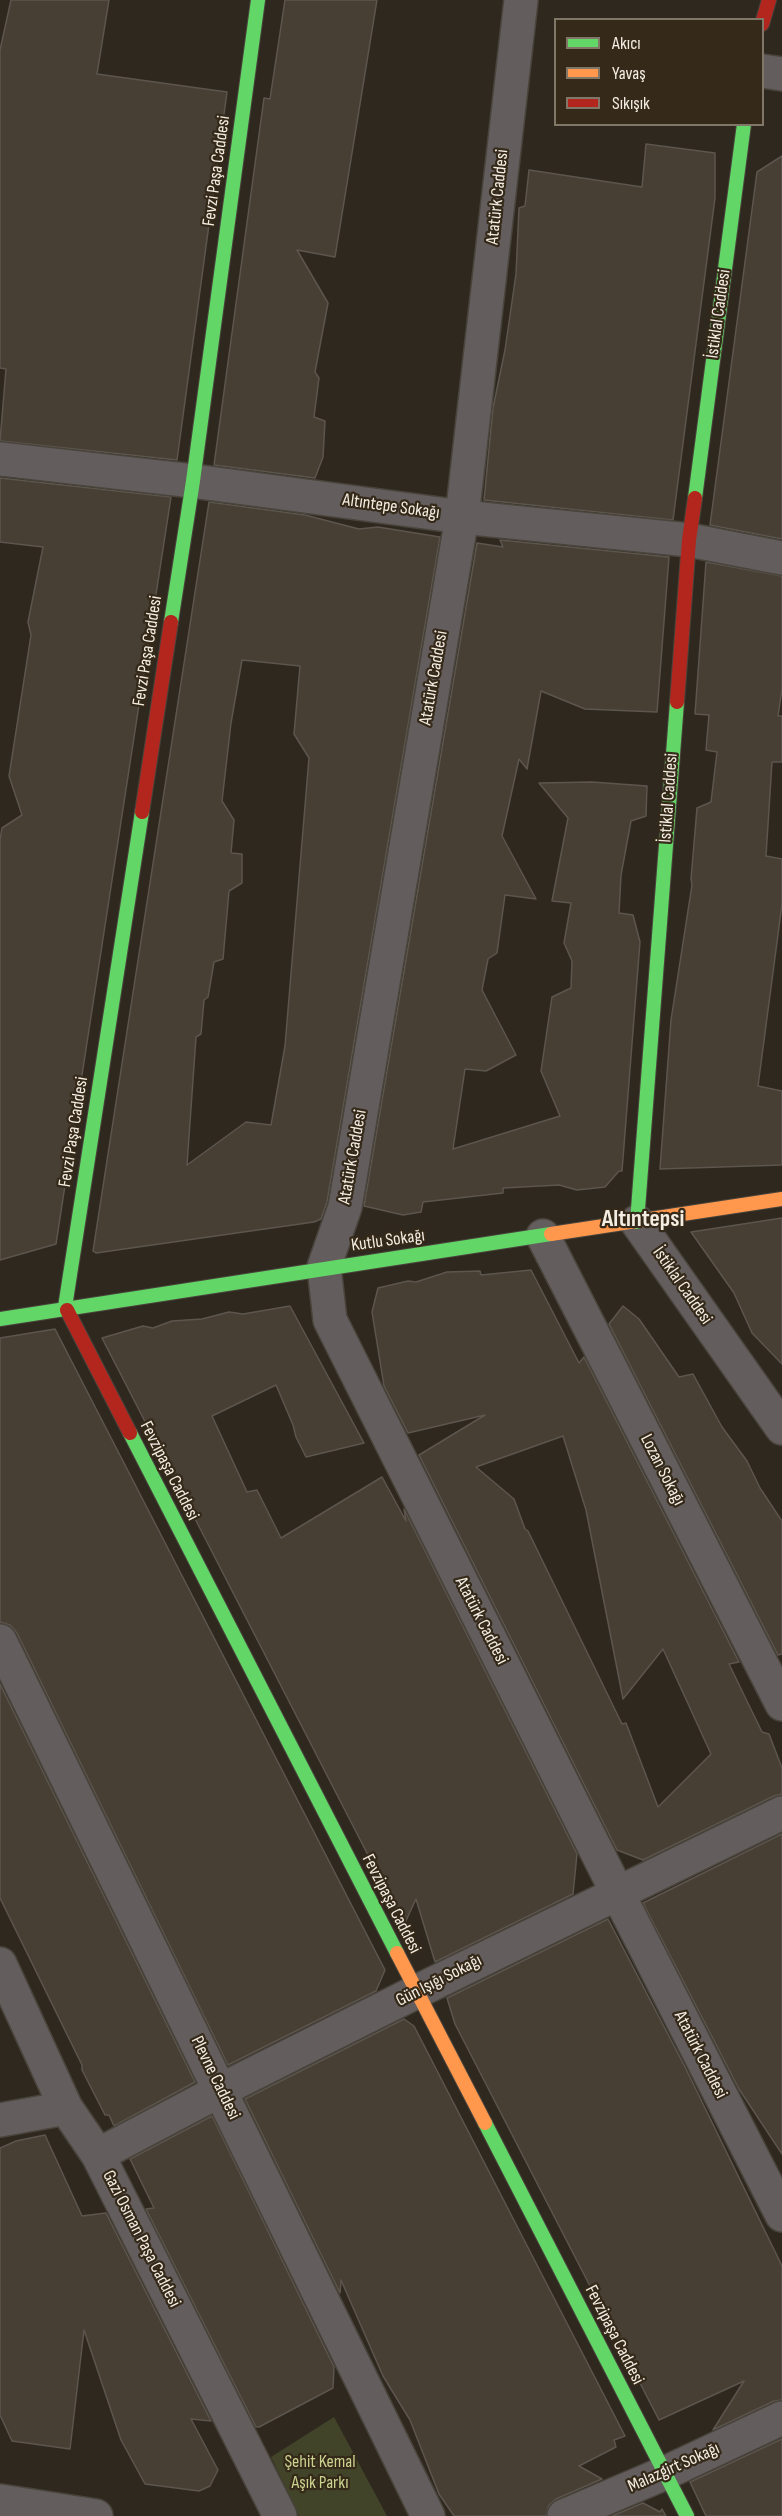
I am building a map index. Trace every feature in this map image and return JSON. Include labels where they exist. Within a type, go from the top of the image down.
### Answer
[{"type":"street","name":"Fevzi Paşa Caddesi","points":[[65,1307],[193,481],[258,0]]},
{"type":"street","name":"Atatürk Caddesi","points":[[521,0],[462,517],[345,1207],[324,1267],[330,1320],[782,2215]]},
{"type":"street","points":[[764,18],[769,0]]},
{"type":"street","points":[[764,71],[782,74]]},
{"type":"street","name":"İstiklal Caddesi","points":[[744,126],[689,540],[637,1222],[782,1428]]},
{"type":"street","name":"Altıntepe Sokağı","points":[[0,459],[193,481],[462,517],[689,540],[782,558]]},
{"type":"street","name":"Kutlu Sokağı","points":[[0,1318],[782,1199]]},
{"type":"street","name":"Lozan Sokağı","points":[[543,1236],[782,1704]]},
{"type":"street","name":"Fevzipaşa Caddesi","points":[[65,1307],[687,2516]]},
{"type":"street","name":"Plevne Caddesi","points":[[0,1641],[428,2516]]},
{"type":"street","name":"Gün Işığı Sokağı","points":[[98,2155],[416,1992],[782,1813]]},
{"type":"street","name":"Gazi Osman Paşa Caddesi","points":[[0,1964],[66,2108],[98,2155],[280,2516]]},
{"type":"street","points":[[0,2120],[66,2108]]},
{"type":"street","name":"Malazgirt Sokağı","points":[[564,2516],[665,2473],[782,2418]]},
{"type":"street","points":[[0,2501],[96,2516]]},
{"type":"green space","name":"Şehit Kemal Aşık Parkı","points":[[334,2417],[387,2516],[299,2516],[271,2457]]},
{"type":"building","points":[[11,0],[109,0],[97,74],[227,92],[177,460],[0,441],[6,369],[0,368],[0,50]]},
{"type":"building","points":[[285,0],[377,0],[335,257],[297,250],[328,303],[315,372],[319,378],[314,417],[325,421],[323,457],[315,478],[214,465],[264,98],[270,99]]},
{"type":"building","points":[[646,144],[715,153],[715,198],[673,520],[484,500],[493,408],[505,350],[516,274],[519,208],[525,206],[529,170],[642,187]]},
{"type":"building","points":[[782,156],[782,539],[710,525],[757,172]]},
{"type":"building","points":[[0,478],[171,497],[56,1244],[0,1260],[0,840],[2,828],[22,815],[9,776],[31,635],[28,622],[43,547],[0,542]]},
{"type":"building","points":[[209,502],[305,515],[359,529],[378,527],[440,537],[327,1202],[321,1219],[314,1222],[96,1253],[93,1251]],"holes":[[[242,660],[300,666],[294,734],[309,758],[285,1046],[271,1125],[246,1122],[187,1165],[196,1037],[201,1034],[204,1000],[208,997],[214,962],[223,959],[229,891],[242,883],[242,854],[231,853],[234,820],[222,801],[231,723]]]},
{"type":"building","points":[[500,540],[669,557],[657,712],[585,709],[541,691],[527,769],[519,759],[502,836],[536,899],[505,895],[497,953],[488,959],[482,990],[516,1055],[486,1071],[465,1069],[453,1149],[560,1116],[541,1071],[552,997],[571,988],[572,961],[564,943],[571,903],[552,901],[568,818],[539,783],[592,782],[647,786],[646,816],[631,821],[621,875],[619,913],[633,915],[640,942],[622,1171],[619,1171],[605,1187],[577,1190],[559,1185],[503,1188],[503,1193],[423,1202],[421,1212],[403,1215],[364,1206],[477,543],[503,547]]},
{"type":"building","points":[[706,562],[782,576],[782,689],[778,716],[782,716],[782,762],[772,762],[766,856],[782,859],[782,904],[758,1086],[782,1091],[782,1165],[660,1169],[671,1020],[692,885],[697,808],[711,802],[717,752],[706,750],[709,715],[695,714]]},
{"type":"building","points":[[782,1218],[782,1364],[752,1333],[734,1293],[691,1232]]},
{"type":"building","points":[[531,1270],[579,1363],[584,1357],[739,1662],[729,1664],[762,1732],[769,1734],[782,1768],[782,1794],[643,1860],[617,1850],[419,1455],[485,1415],[408,1433],[384,1386],[372,1312],[378,1288],[408,1281],[416,1282],[447,1272],[480,1271],[481,1275]],"holes":[[[563,1436],[586,1510],[623,1699],[663,1649],[711,1754],[658,1807],[626,1723],[622,1724],[525,1529],[514,1499],[476,1467]]]},
{"type":"building","points":[[290,1306],[364,1443],[306,1457],[276,1385],[212,1416],[247,1492],[257,1490],[281,1538],[382,1477],[406,1521],[404,1509],[577,1854],[573,1894],[435,1962],[416,1899],[404,1925],[102,1338],[143,1326],[153,1328],[172,1321],[202,1319],[229,1312],[243,1314]]},
{"type":"building","points":[[623,1306],[639,1319],[679,1377],[693,1374],[722,1427],[747,1461],[760,1488],[782,1521],[782,1654],[778,1655],[609,1324]]},
{"type":"building","points":[[55,1329],[385,1970],[376,1991],[228,2065],[17,1633],[10,1625],[0,1622],[0,1338]]},
{"type":"building","points":[[0,1684],[195,2082],[114,2126],[109,2115],[105,2115],[82,2070],[82,2065],[0,1898]]},
{"type":"building","points":[[782,1834],[782,2154],[739,2089],[643,1903]]},
{"type":"building","points":[[608,1919],[685,2067],[782,2266],[782,2400],[774,2401],[713,2430],[744,2381],[659,2420],[455,2024],[447,1998]]},
{"type":"building","points":[[404,2019],[414,2026],[625,2436],[614,2440],[616,2447],[579,2466],[602,2479],[556,2499],[549,2505],[546,2516],[454,2516],[439,2494],[410,2420],[383,2376],[341,2280],[340,2293],[245,2099]]},
{"type":"building","points":[[212,2116],[334,2367],[333,2388],[259,2427],[256,2427],[146,2209],[154,2208],[130,2159]]},
{"type":"building","points":[[45,2135],[82,2216],[106,2213],[211,2421],[191,2419],[218,2470],[210,2486],[199,2491],[145,2484],[121,2440],[84,2330],[70,2449],[12,2441],[0,2415],[0,2148],[16,2141]]},
{"type":"building","points":[[782,2439],[782,2516],[706,2516],[690,2482]]},
{"type":"building","points":[[643,2503],[660,2512],[662,2509],[666,2516],[612,2516]]},
{"type":"traffic: fast","points":[[171,622],[193,481],[258,0]]},
{"type":"traffic: fast","points":[[695,498],[744,126]]},
{"type":"traffic: fast","points":[[637,1222],[677,702]]},
{"type":"traffic: fast","points":[[67,1310],[65,1307],[142,812]]},
{"type":"traffic: fast","points":[[0,1319],[551,1234]]},
{"type":"traffic: fast","points":[[130,1433],[397,1953]]},
{"type":"traffic: fast","points":[[485,2123],[687,2516]]},
{"type":"traffic: slow","points":[[551,1234],[782,1199]]},
{"type":"traffic: slow","points":[[397,1953],[485,2123]]},
{"type":"traffic: jam","points":[[764,18],[769,0]]},
{"type":"traffic: jam","points":[[677,702],[689,540],[695,498]]},
{"type":"traffic: jam","points":[[142,812],[171,622]]},
{"type":"traffic: jam","points":[[67,1310],[130,1433]]},
{"type":"district","name":"Altıntepsi","points":[[643,1220]]}]
